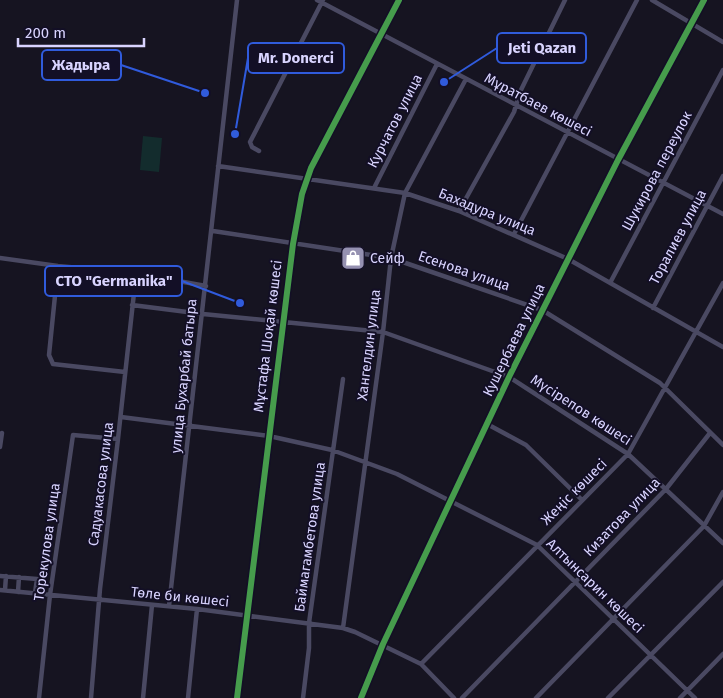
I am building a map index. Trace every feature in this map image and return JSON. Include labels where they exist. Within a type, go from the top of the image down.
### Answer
[{"type":"street","name":"улица Бухарбай батыра","points":[[169,606],[213,232],[218,166],[237,0]]},
{"type":"street","name":"Мұстафа Шоқай көшесі","points":[[237,698],[282,321],[293,244],[306,180],[315,159],[399,0]]},
{"type":"street","points":[[460,211],[516,106],[520,92],[565,0]]},
{"type":"street","points":[[514,234],[637,0]]},
{"type":"street","points":[[652,0],[723,42]]},
{"type":"street","name":"Кушербаева улица","points":[[362,698],[382,645],[509,377],[618,160],[704,0]]},
{"type":"street","name":"Мұратбаев көшесі","points":[[321,1],[663,184],[723,214]]},
{"type":"street","points":[[259,151],[252,147],[250,142],[321,1]]},
{"type":"street","name":"Курчатов улица","points":[[374,188],[437,64]]},
{"type":"street","name":"Шукирова переулок","points":[[610,283],[723,70]]},
{"type":"street","name":"Хангелдин улица","points":[[343,628],[383,332],[391,258],[405,193],[466,79]]},
{"type":"street","name":"Бахадура улица","points":[[218,166],[405,193],[460,211],[568,259],[723,347]]},
{"type":"street","name":"Торалиев улица","points":[[653,308],[723,176]]},
{"type":"street","name":"Есенова улица","points":[[213,232],[391,258],[542,310],[660,383],[723,445]]},
{"type":"street","points":[[0,258],[134,273],[206,286]]},
{"type":"street","points":[[58,266],[49,355],[53,364],[126,372]]},
{"type":"street","name":"Садуакасова улица","points":[[91,698],[100,589],[126,372],[134,273]]},
{"type":"street","name":"Жеңіс көшесі","points":[[421,664],[628,454],[723,283]]},
{"type":"street","name":"Мүсірепов көшесі","points":[[132,305],[383,332],[509,377],[628,454],[723,543]]},
{"type":"street","name":"Баймагамбетова улица","points":[[303,698],[309,648],[309,624],[343,379]]},
{"type":"street","name":"Алтынсарин көшесі","points":[[121,417],[269,436],[332,450],[397,474],[537,545],[694,698]]},
{"type":"street","points":[[487,424],[526,445],[582,500]]},
{"type":"street","points":[[0,447],[2,433]]},
{"type":"street","name":"Кизатова улица","points":[[462,698],[666,489],[710,433]]},
{"type":"street","name":"Торекулова улица","points":[[40,698],[50,595],[73,435],[118,439]]},
{"type":"street","points":[[536,698],[704,526],[723,492]]},
{"type":"street","points":[[0,576],[38,580],[35,593]]},
{"type":"street","points":[[2,590],[6,576]]},
{"type":"street","points":[[18,592],[19,577]]},
{"type":"street","points":[[608,698],[723,582]]},
{"type":"street","name":"Төле би көшесі","points":[[2,590],[197,609],[343,628],[421,664],[454,698]]},
{"type":"street","points":[[143,698],[152,605]]},
{"type":"street","points":[[188,698],[197,609]]},
{"type":"street","points":[[680,698],[723,654]]},
{"type":"green space","points":[[143,136],[162,138],[159,172],[140,170]]},
{"type":"cycle path","points":[[237,698],[293,244],[302,194],[311,168],[399,0]]},
{"type":"cycle path","points":[[361,698],[383,644],[509,377],[618,160],[704,0]]},
{"type":"place","name":"Jeti Qazan","points":[[444,82]]},
{"type":"place","name":"Жадыра","points":[[205,93]]},
{"type":"place","name":"Mr. Donerci","points":[[235,134]]},
{"type":"place","name":"Сейф","points":[[353,258]]},
{"type":"place","name":"СТО \"Germanika\"","points":[[240,303]]}]
